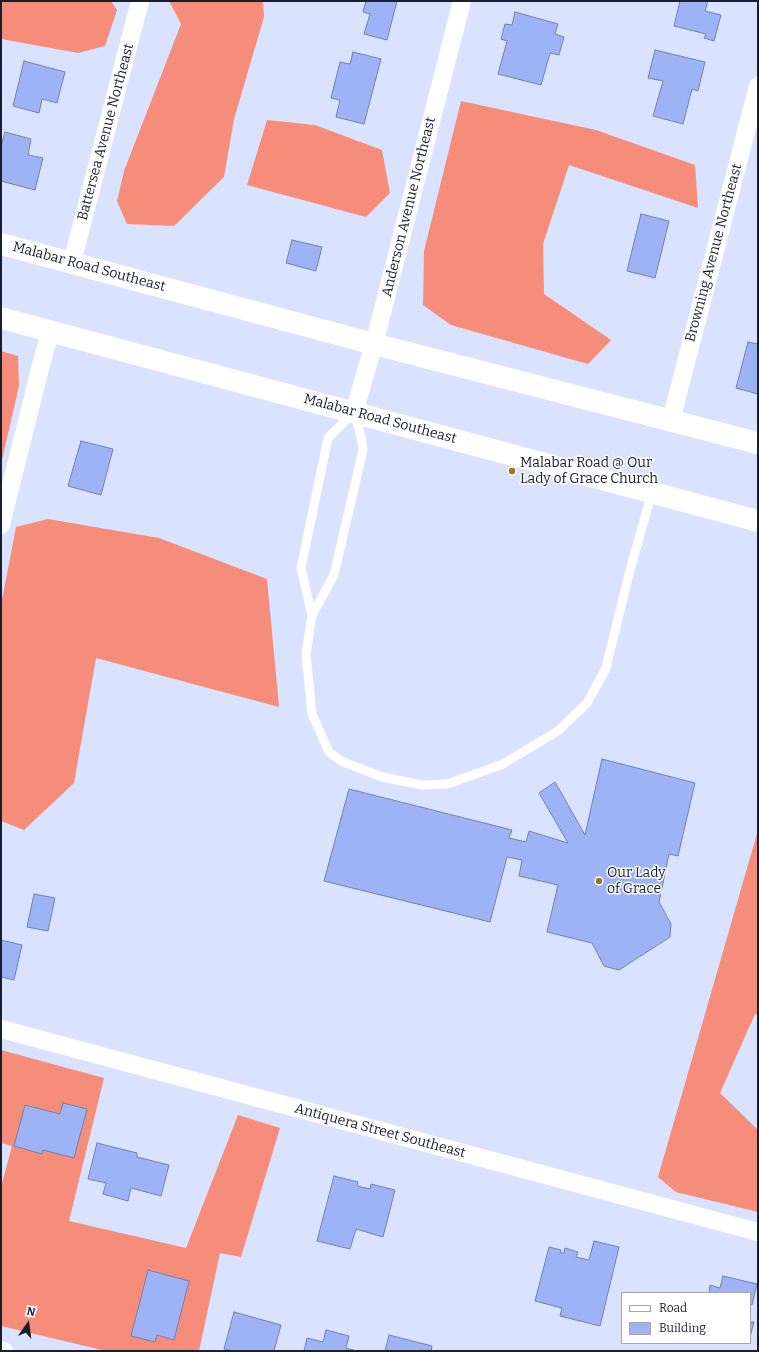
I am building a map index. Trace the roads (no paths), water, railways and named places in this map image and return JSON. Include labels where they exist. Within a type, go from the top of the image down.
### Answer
[{"type":"main road","name":"Malabar Road Southeast","points":[[1,244],[374,344],[758,443]]},
{"type":"main road","name":"Malabar Road Southeast","points":[[1,318],[758,521]]},
{"type":"street","name":"Battersea Avenue Northeast","points":[[72,262],[140,1]]},
{"type":"street","name":"Anderson Avenue Northeast","points":[[354,412],[374,344],[462,1]]},
{"type":"street","name":"Browning Avenue Northeast","points":[[671,420],[758,86]]},
{"type":"street","points":[[1,525],[44,353],[51,332]]},
{"type":"street","name":"Antiquera Street Southeast","points":[[1,1030],[758,1232]]},
{"type":"lane","points":[[312,615],[301,568],[326,446],[328,438],[354,412],[363,450],[334,575],[312,615],[306,654],[312,714],[329,752],[341,761],[382,777],[422,785],[448,784],[501,765],[558,731],[587,703],[606,668],[629,574],[652,492]]},
{"type":"place","name":"Malabar Road @ Our Lady of Grace Church","points":[[512,471]]},
{"type":"place","name":"Our Lady of Grace","points":[[599,881]]}]
